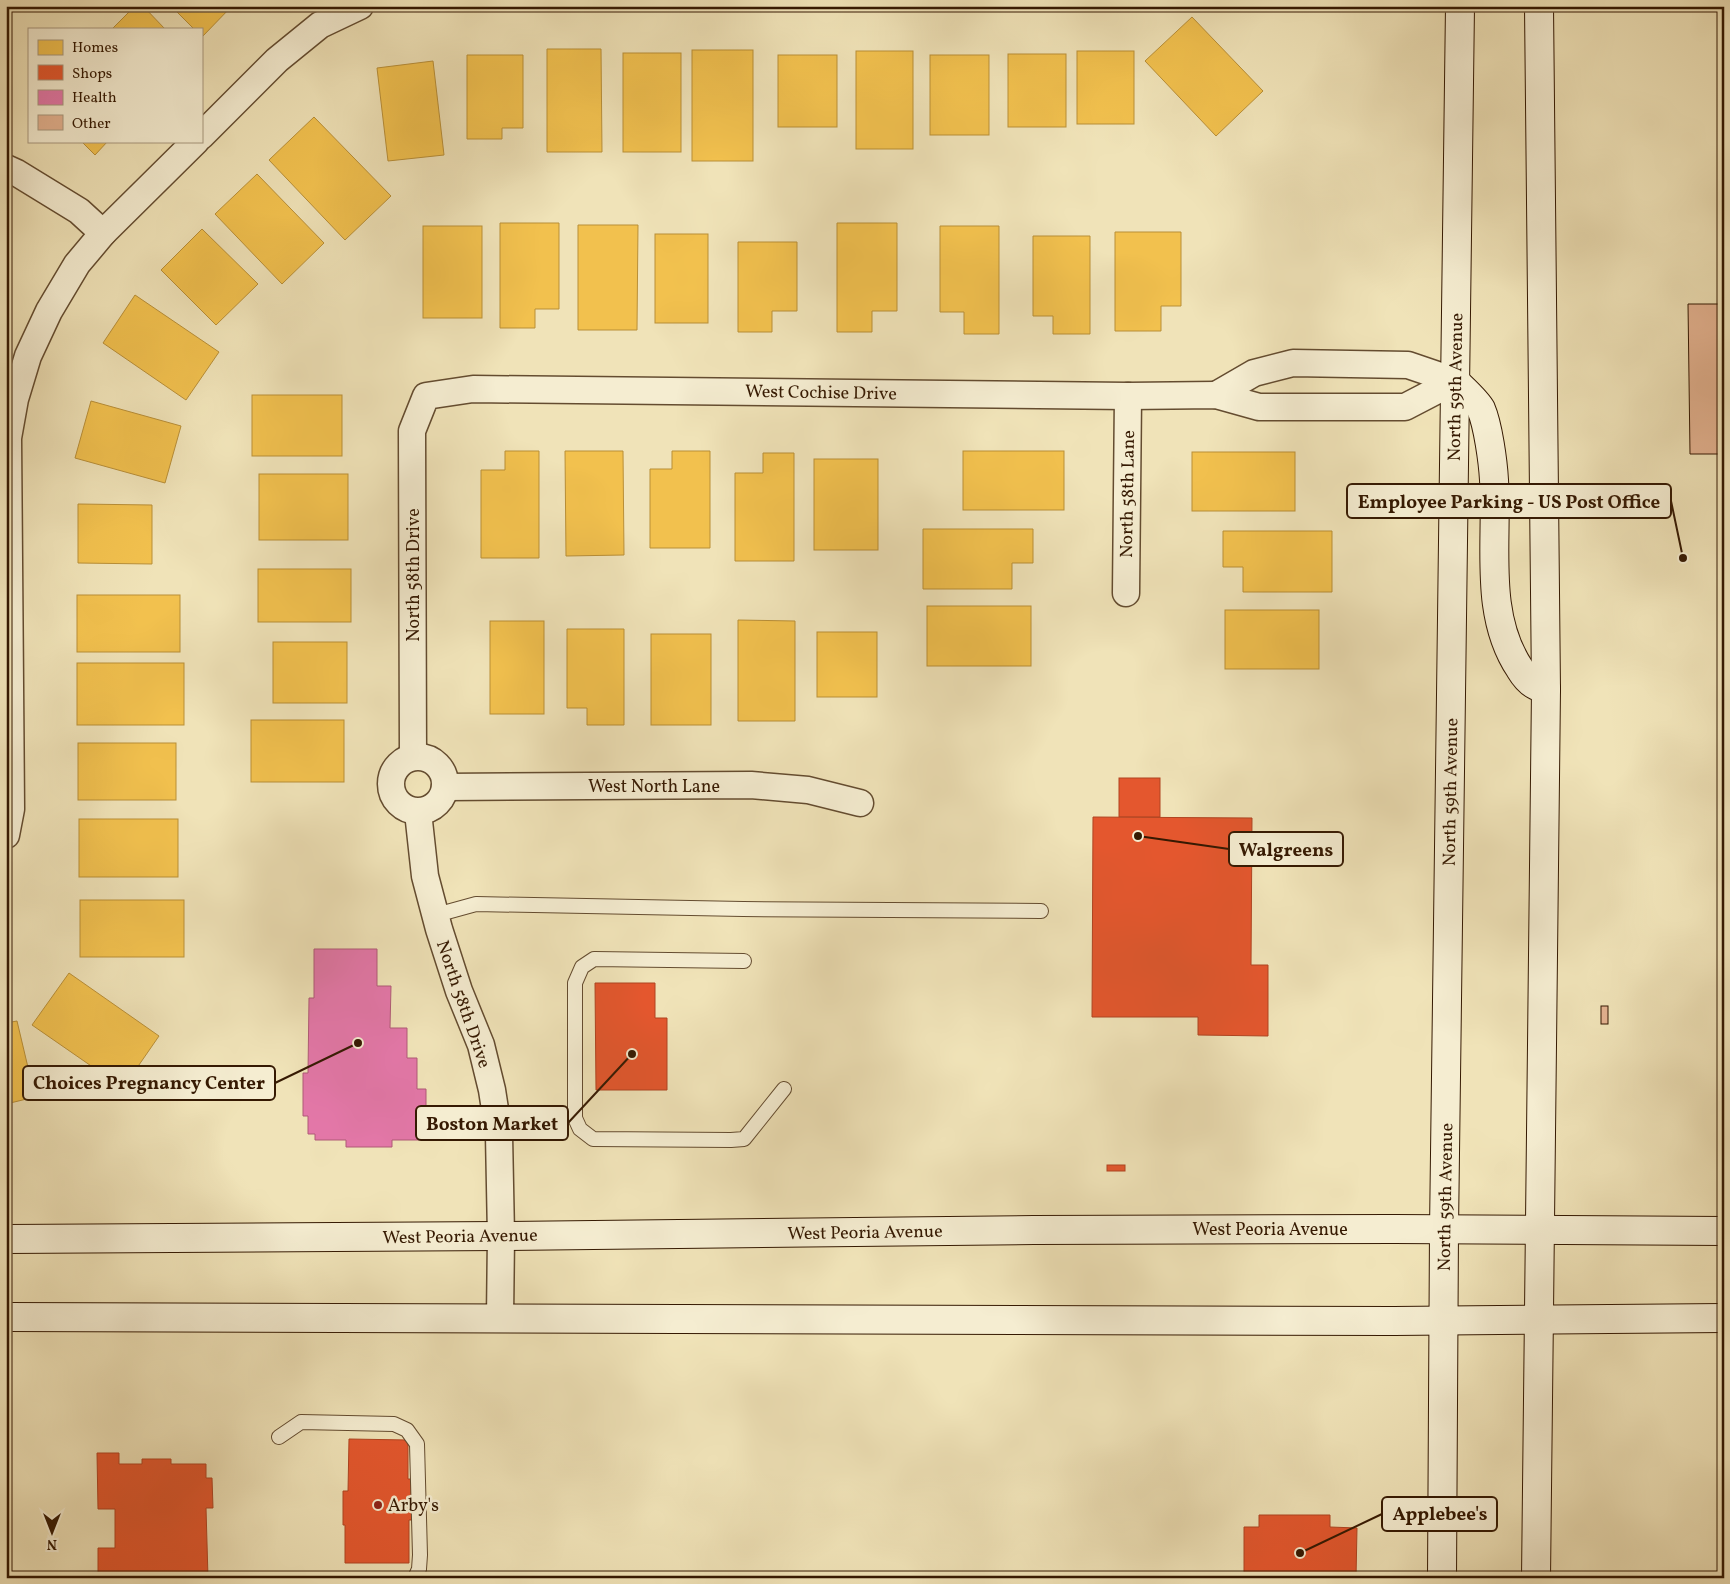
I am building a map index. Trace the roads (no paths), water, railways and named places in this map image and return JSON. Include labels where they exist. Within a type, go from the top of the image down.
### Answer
[{"type":"main road","name":"North 59th Avenue","points":[[1442,1578],[1444,1230],[1460,6]]},
{"type":"main road","points":[[1536,1578],[1546,689],[1540,6]]},
{"type":"main road","points":[[1455,381],[1480,408],[1489,444],[1494,479],[1495,586],[1505,638],[1513,659],[1523,674],[1534,685],[1546,689]]},
{"type":"main road","name":"West Peoria Avenue","points":[[6,1239],[1034,1230],[1724,1231]]},
{"type":"main road","points":[[6,1317],[1444,1321],[1724,1318]]},
{"type":"street","points":[[202,135],[277,60],[306,36],[320,25],[360,6]]},
{"type":"street","points":[[6,835],[11,809],[8,438],[15,399],[28,356],[49,311],[77,264],[104,233],[195,142]]},
{"type":"street","points":[[6,168],[17,172],[79,211],[104,233]]},
{"type":"street","name":"West Cochise Drive","points":[[1216,395],[1254,373],[1294,363],[1408,365],[1455,381]]},
{"type":"street","name":"West Cochise Drive","points":[[426,396],[473,389],[1128,396],[1216,395],[1259,407],[1406,408],[1455,381]]},
{"type":"street","name":"North 58th Drive","points":[[414,757],[412,431],[426,396]]},
{"type":"street","name":"North 58th Lane","points":[[1126,593],[1128,396]]},
{"type":"street","points":[[414,757],[430,759],[437,764],[445,778],[445,787],[439,802],[426,810],[418,812],[400,806],[391,790],[390,781],[393,772],[405,760],[414,757]]},
{"type":"street","name":"West North Lane","points":[[445,787],[751,785],[808,790],[860,803]]},
{"type":"street","name":"North 58th Drive","points":[[418,812],[426,876],[436,916],[459,991],[481,1045],[492,1090],[499,1136],[500,1318]]},
{"type":"lane","points":[[436,916],[476,904],[753,910],[1041,910]]},
{"type":"lane","points":[[744,961],[594,959],[582,968],[575,983],[575,1118],[580,1129],[592,1139],[744,1139],[784,1089]]},
{"type":"lane","points":[[279,1437],[302,1422],[394,1424],[406,1430],[417,1444],[420,1555],[419,1569],[415,1578]]},
{"type":"place","name":"Employee Parking - US Post Office","points":[[1683,558]]},
{"type":"place","name":"Walgreens","points":[[1138,836]]},
{"type":"place","name":"Choices Pregnancy Center","points":[[358,1043]]},
{"type":"place","name":"Boston Market","points":[[632,1054]]},
{"type":"place","name":"Arby's","points":[[378,1505]]},
{"type":"place","name":"Applebee's","points":[[1300,1553]]}]
